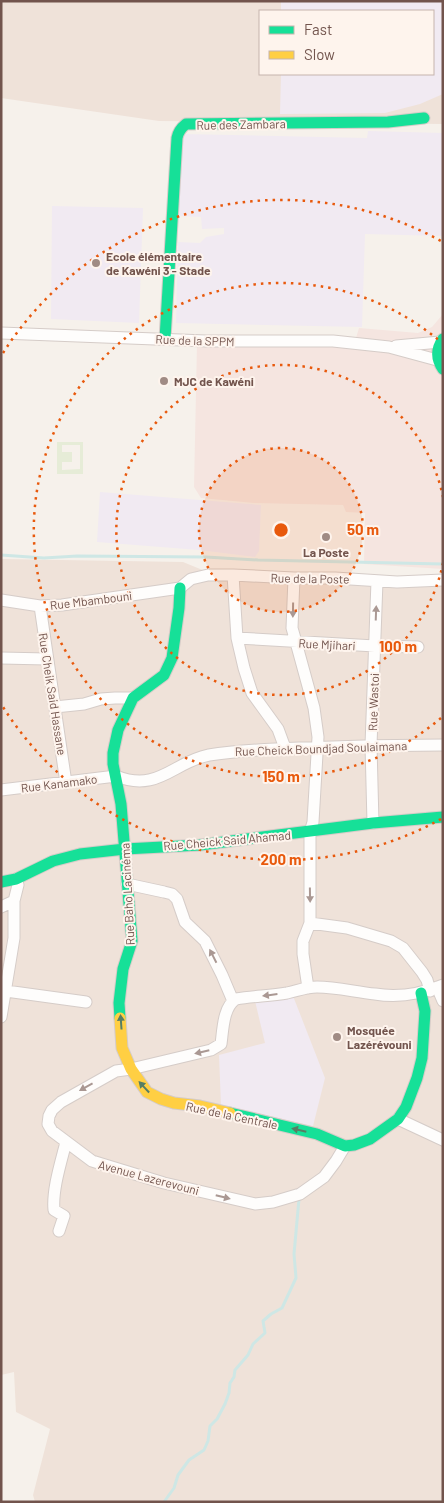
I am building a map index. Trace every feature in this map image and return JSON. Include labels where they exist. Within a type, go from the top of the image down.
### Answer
[{"type":"street","name":"Rue des Zambara","points":[[166,339],[177,138],[178,131],[182,127],[186,124],[388,122],[424,118]]},
{"type":"street","name":"Rue de la SPPM","points":[[1,333],[206,341],[334,341],[389,347]]},
{"type":"street","points":[[389,347],[441,341]]},
{"type":"street","points":[[441,341],[437,349],[441,368]]},
{"type":"street","points":[[389,347],[441,368]]},
{"type":"street","name":"Rue de la Poste","points":[[180,588],[191,579],[208,575],[335,578],[397,582],[443,580]]},
{"type":"street","points":[[233,575],[237,638],[244,668],[252,692],[278,729],[285,748]]},
{"type":"street","points":[[294,578],[292,628],[314,708],[318,737],[313,822],[310,832],[310,923],[303,941],[308,988]]},
{"type":"street","name":"Rue Wastoi","points":[[373,823],[371,745],[378,581]]},
{"type":"street","points":[[55,707],[84,704],[108,698],[133,698],[164,675],[172,658],[180,588]]},
{"type":"street","name":"Rue Mbambouni","points":[[1,600],[40,606],[84,603],[180,588]]},
{"type":"street","name":"Rue Cheik Said Hassane","points":[[40,606],[66,783]]},
{"type":"street","name":"Rue Mjihari","points":[[237,638],[418,647]]},
{"type":"street","points":[[1,658],[48,658]]},
{"type":"street","name":"Rue Baho Lacinéma","points":[[131,1069],[122,1048],[119,1003],[123,969],[132,941],[121,804],[113,764],[113,753],[118,730],[133,698]]},
{"type":"street","name":"Rue Cheick Boundjad Soulaimana","points":[[116,776],[129,781],[153,780],[199,757],[223,753],[318,746],[443,745]]},
{"type":"street","name":"Rue Kanamako","points":[[1,790],[116,776]]},
{"type":"street","name":"Rue Cheick Said Ahamad","points":[[1,882],[16,879],[53,861],[80,854],[125,849],[200,845],[373,823],[443,817]]},
{"type":"street","points":[[1,1017],[14,938],[14,901],[18,885],[16,879]]},
{"type":"street","points":[[127,884],[172,894],[177,899],[185,922],[205,941],[233,1001]]},
{"type":"street","points":[[1,907],[14,901]]},
{"type":"street","points":[[310,923],[348,928],[390,941],[403,948],[443,1001]]},
{"type":"street","points":[[131,1069],[211,1050],[221,1044],[228,1008],[236,999],[287,993],[308,988],[334,988],[377,995],[402,996],[433,989]]},
{"type":"street","points":[[345,1146],[370,1139],[398,1119],[406,1108],[422,1058],[425,1011],[433,989]]},
{"type":"street","points":[[6,991],[86,1002]]},
{"type":"street","name":"Avenue Lazerevouni","points":[[131,1069],[116,1071],[61,1102],[52,1110],[49,1116],[48,1124],[52,1131],[92,1161],[164,1183],[254,1204],[273,1202],[300,1194],[324,1177],[345,1146]]},
{"type":"street","name":"Rue de la Centrale","points":[[131,1069],[147,1092],[161,1099],[238,1114],[317,1134],[345,1146]]},
{"type":"street","points":[[398,1119],[443,1140]]},
{"type":"street","points":[[59,1231],[64,1216],[54,1210],[53,1203],[57,1175],[66,1142]]},
{"type":"shaded area","points":[[1,1],[443,1],[443,124],[159,121],[1,98]]},
{"type":"shaded area","points":[[281,1],[442,1],[443,94],[420,104],[385,113],[280,114],[281,75],[434,75],[434,10],[281,10]]},
{"type":"shaded area","points":[[368,131],[443,133],[442,236],[365,234],[362,327],[176,323],[178,242],[200,243],[206,237],[224,234],[224,228],[202,229],[201,217],[178,216],[182,134],[367,138]]},
{"type":"shaded area","name":"Ecole élémentaire de Kawéni 3 - Stade","points":[[52,206],[143,208],[139,323],[51,319]]},
{"type":"shaded area","points":[[443,314],[443,569],[364,564],[365,513],[346,512],[343,505],[254,503],[201,498],[194,487],[197,344],[335,346],[353,348],[359,328],[418,333],[432,327]]},
{"type":"shaded area","points":[[100,492],[261,505],[259,551],[255,557],[199,550],[97,542]]},
{"type":"shaded area","points":[[1,559],[183,562],[205,571],[323,582],[443,586],[443,1502],[35,1502],[33,1495],[50,1429],[16,1412],[14,1372],[1,1375]]},
{"type":"shaded area","points":[[293,996],[325,1078],[313,1126],[221,1105],[219,1055],[265,1043],[255,1001]]},
{"type":"green space","points":[[57,442],[83,442],[83,474],[57,474]],"holes":[[[62,445],[80,445],[80,469],[62,470],[62,462],[72,462],[72,452],[62,452]]]},
{"type":"waterway","points":[[1,555],[44,558],[77,556],[206,557],[443,564]]},
{"type":"waterway","points":[[164,1502],[174,1488],[178,1475],[189,1460],[204,1450],[208,1441],[210,1426],[217,1419],[225,1404],[235,1370],[248,1355],[253,1344],[265,1333],[263,1321],[282,1308],[296,1278],[294,1254],[299,1199]]},
{"type":"traffic: fast","points":[[165,339],[177,138],[179,132],[186,124],[388,122],[424,118]]},
{"type":"traffic: fast","points":[[443,339],[439,346],[438,354],[439,362],[443,369]]},
{"type":"traffic: fast","points":[[120,1018],[119,1003],[123,969],[132,941],[121,804],[113,764],[113,753],[118,730],[133,698],[164,675],[172,658],[180,588]]},
{"type":"traffic: fast","points":[[1,882],[16,879],[53,861],[80,854],[125,849],[200,845],[373,823],[443,817]]},
{"type":"traffic: fast","points":[[230,1113],[317,1134],[345,1146],[370,1139],[398,1119],[406,1107],[417,1078],[422,1058],[425,1011],[421,993]]},
{"type":"traffic: slow","points":[[120,1018],[122,1048],[131,1069],[147,1092],[174,1103],[200,1106],[230,1113]]},
{"type":"place","name":"Ecole élémentaire de Kawéni 3 - Stade","points":[[96,263]]},
{"type":"place","name":"MJC de Kawéni","points":[[164,381]]},
{"type":"place","name":"La Poste","points":[[326,537]]},
{"type":"place","name":"Mosquée Lazérévouni","points":[[337,1037]]}]
